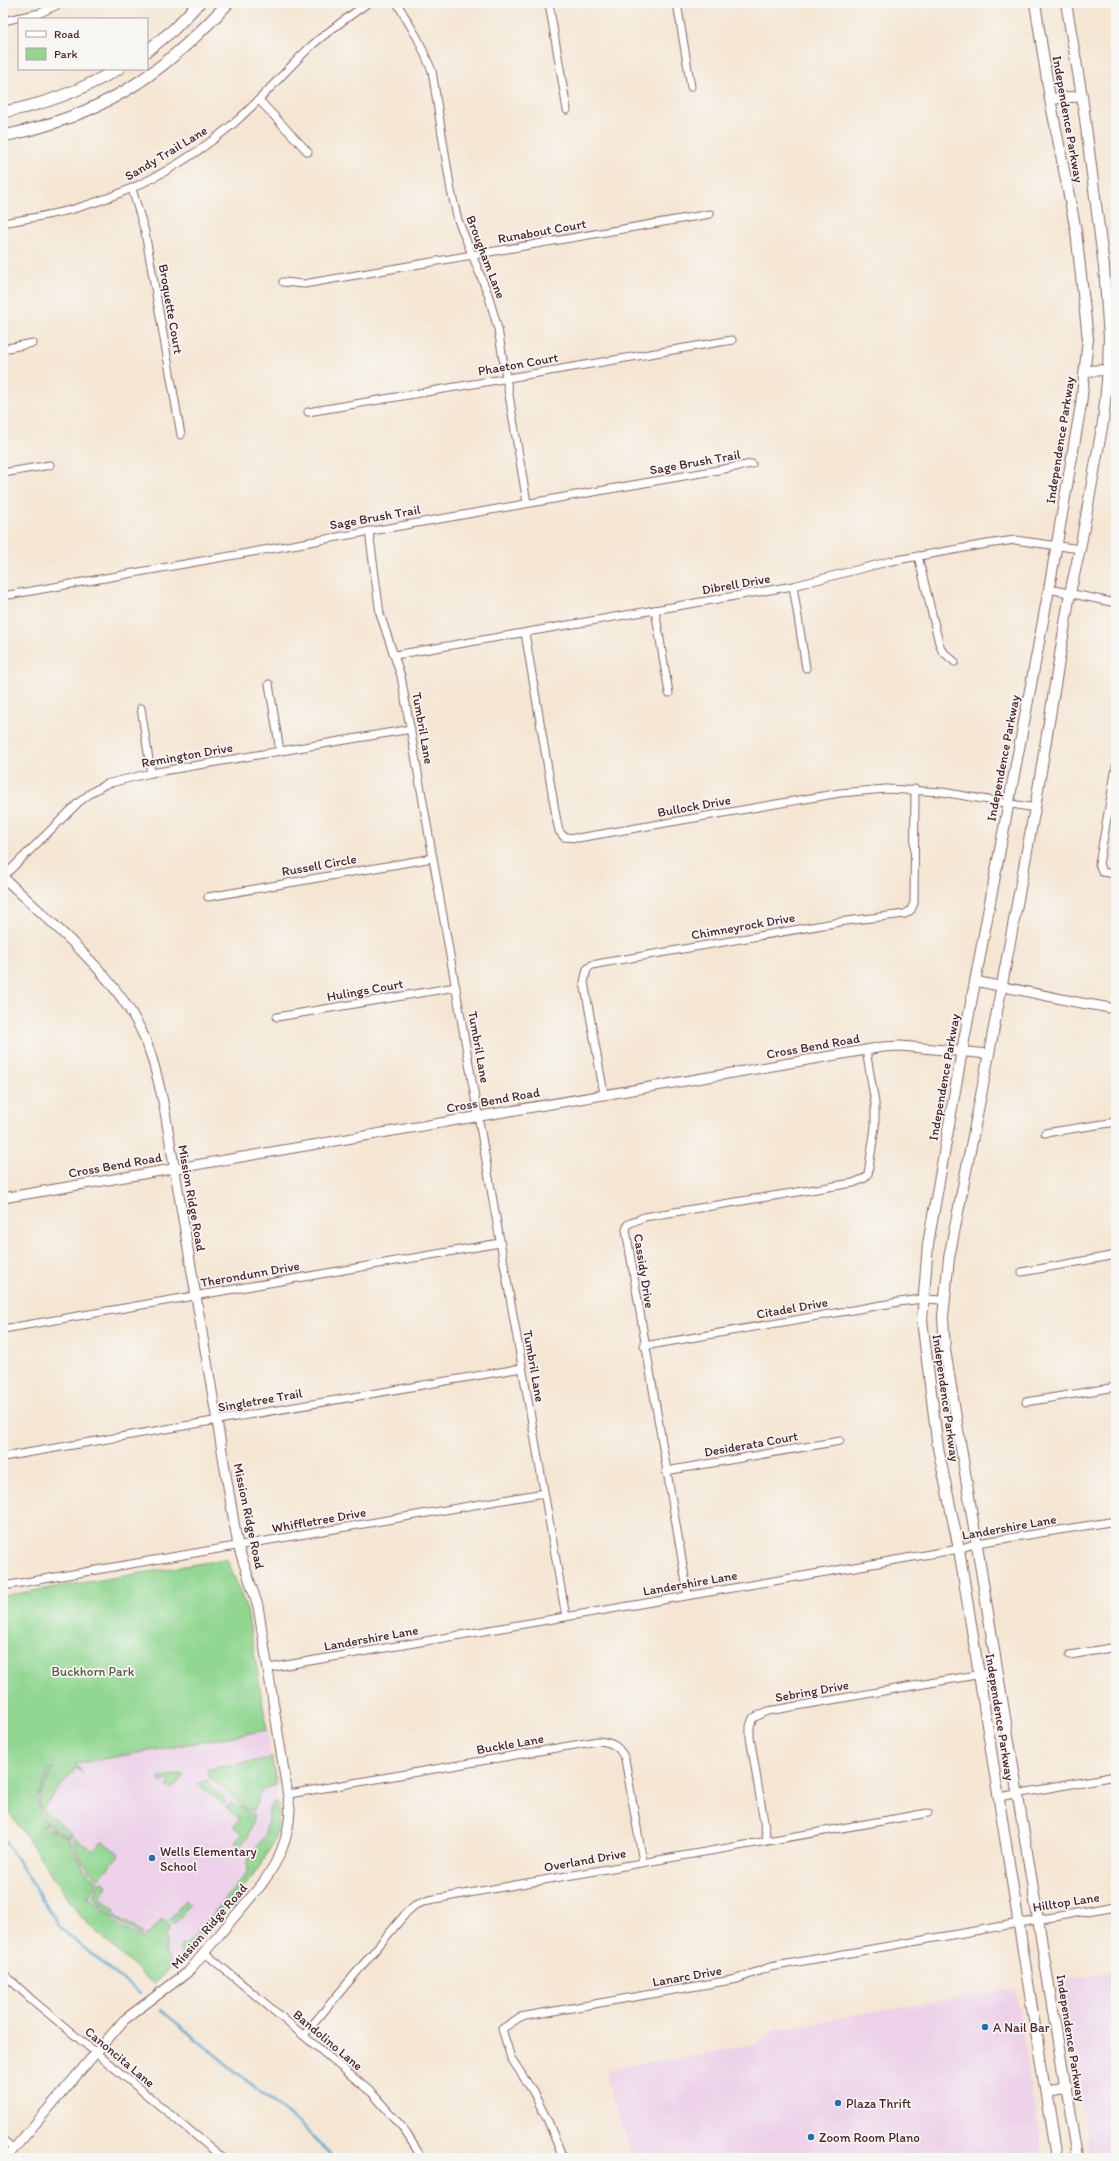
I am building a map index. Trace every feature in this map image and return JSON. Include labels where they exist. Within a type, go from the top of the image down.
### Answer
[{"type":"main road","points":[[148,50],[173,30],[199,3]]},
{"type":"main road","points":[[3,136],[33,130],[68,120],[99,106],[138,84],[176,56],[228,3]]},
{"type":"main road","name":"Independence Parkway","points":[[1035,3],[1050,99],[1076,231],[1086,306],[1088,339],[1081,405],[1049,589],[962,1051],[928,1244],[922,1299],[922,1320],[938,1448],[960,1549],[1056,2158]]},
{"type":"main road","name":"Independence Parkway","points":[[1066,3],[1082,96],[1107,302],[1112,369],[1080,548],[1070,593],[1034,808],[989,1054],[949,1258],[944,1300],[945,1350],[999,1671],[1038,1919],[1067,2086],[1077,2158]]},
{"type":"main road","points":[[3,112],[42,104],[77,91],[116,70]]},
{"type":"main road","points":[[1050,99],[1082,96]]},
{"type":"main road","points":[[1085,371],[1112,369]]},
{"type":"main road","points":[[1046,2090],[1067,2086]]},
{"type":"street","points":[[19,18],[40,13],[62,3]]},
{"type":"street","name":"Sandy Trail Lane","points":[[3,223],[79,208],[132,188],[199,150],[259,100],[311,46],[368,3]]},
{"type":"street","name":"Brougham Lane","points":[[397,3],[418,39],[432,71],[451,191],[458,220],[471,256],[488,294],[495,316],[527,503]]},
{"type":"street","points":[[549,3],[567,110]]},
{"type":"street","points":[[677,3],[691,87]]},
{"type":"street","points":[[3,22],[18,18]]},
{"type":"street","points":[[259,100],[308,152]]},
{"type":"street","name":"Broquette Court","points":[[132,188],[145,232],[181,435]]},
{"type":"street","name":"Runabout Court","points":[[283,282],[304,284],[710,214]]},
{"type":"street","name":"Phaeton Court","points":[[308,412],[732,340]]},
{"type":"street","points":[[3,349],[33,343]]},
{"type":"street","name":"Sage Brush Trail","points":[[3,596],[369,530],[752,464]]},
{"type":"street","points":[[3,473],[50,465]]},
{"type":"street","name":"Tumbril Lane","points":[[369,530],[380,614],[401,676],[411,728],[566,1616]]},
{"type":"street","name":"Dibrell Drive","points":[[395,655],[793,586],[872,565],[1015,540],[1080,548]]},
{"type":"street","points":[[918,556],[939,643],[942,651],[955,662]]},
{"type":"street","points":[[793,586],[806,668]]},
{"type":"street","points":[[1049,589],[1116,603]]},
{"type":"street","points":[[655,610],[669,693]]},
{"type":"street","name":"Bullock Drive","points":[[524,633],[557,822],[559,831],[564,837],[578,838],[840,793],[886,788],[915,789],[1034,808]]},
{"type":"street","points":[[269,684],[280,751]]},
{"type":"street","points":[[141,708],[151,773]]},
{"type":"street","name":"Remington Drive","points":[[3,877],[92,792],[106,784],[151,773],[411,728]]},
{"type":"street","points":[[1116,767],[1099,864],[1102,872],[1116,874]]},
{"type":"street","name":"Chimneyrock Drive","points":[[604,1094],[584,982],[586,969],[592,965],[602,963],[743,938],[846,921],[905,914],[911,910],[914,903],[915,789]]},
{"type":"street","name":"Russell Circle","points":[[208,897],[433,858]]},
{"type":"street","name":"Mission Ridge Road","points":[[3,877],[98,969],[116,990],[147,1043],[160,1086],[238,1546],[258,1606],[289,1794],[289,1826],[281,1854],[262,1884],[205,1953],[183,1976],[124,2020],[95,2051],[6,2158]]},
{"type":"street","points":[[975,981],[1116,1009]]},
{"type":"street","name":"Hulings Court","points":[[277,1018],[456,987]]},
{"type":"street","name":"Cross Bend Road","points":[[3,1198],[866,1050],[900,1046],[989,1054]]},
{"type":"street","name":"Cassidy Drive","points":[[688,1595],[626,1235],[628,1224],[644,1217],[853,1183],[865,1178],[869,1169],[876,1113],[866,1050]]},
{"type":"street","points":[[1045,1133],[1116,1122]]},
{"type":"street","name":"Therondunn Drive","points":[[3,1328],[500,1243]]},
{"type":"street","points":[[1022,1272],[1116,1255]]},
{"type":"street","name":"Citadel Drive","points":[[644,1346],[922,1299],[944,1300]]},
{"type":"street","name":"Singletree Trail","points":[[3,1457],[522,1368]]},
{"type":"street","points":[[1026,1402],[1116,1387]]},
{"type":"street","name":"Desiderata Court","points":[[666,1471],[840,1441]]},
{"type":"street","name":"Whiffletree Drive","points":[[3,1586],[544,1493]]},
{"type":"street","name":"Landershire Lane","points":[[269,1668],[1116,1521]]},
{"type":"street","points":[[1070,1655],[1116,1647]]},
{"type":"street","name":"Sebring Drive","points":[[767,1840],[750,1737],[750,1726],[753,1718],[768,1711],[999,1671]]},
{"type":"street","name":"Buckle Lane","points":[[289,1794],[598,1741],[608,1742],[616,1745],[625,1759],[643,1862]]},
{"type":"street","points":[[999,1796],[1116,1776]]},
{"type":"street","name":"Overland Drive","points":[[304,2035],[415,1905],[429,1900],[928,1813]]},
{"type":"street","name":"Hilltop Lane","points":[[1020,1922],[1116,1906]]},
{"type":"street","name":"Lanarc Drive","points":[[563,2158],[548,2121],[507,2048],[502,2029],[520,2017],[737,1980],[770,1967],[1020,1922]]},
{"type":"street","name":"Bandolino Lane","points":[[205,1953],[372,2093],[403,2128],[422,2158]]},
{"type":"street","name":"Canoncita Lane","points":[[3,1973],[223,2158]]},
{"type":"street","points":[[3,2140],[14,2149]]},
{"type":"shaded area","name":"Wells Elementary School","points":[[267,1730],[278,1804],[276,1831],[259,1870],[189,1952],[153,1984],[80,1916],[3,1803],[3,1777]]},
{"type":"shaded area","points":[[1116,1971],[1116,2158],[1091,2158],[1061,1980]]},
{"type":"shaded area","points":[[1015,1988],[1043,2158],[633,2158],[605,2078],[608,2072],[616,2068],[755,2045],[772,2030]]},
{"type":"green space","name":"Buckhorn Park","points":[[227,1559],[247,1610],[267,1730],[75,1764],[83,1773],[76,1768],[42,1809],[73,1835],[70,1837],[50,1828],[39,1806],[40,1796],[53,1768],[50,1769],[37,1799],[39,1812],[47,1825],[41,1826],[68,1838],[84,1869],[98,1881],[92,1892],[86,1897],[94,1901],[118,1925],[142,1939],[147,1934],[150,1934],[162,1919],[171,1927],[165,1937],[167,1940],[165,1952],[172,1967],[153,1984],[80,1916],[3,1803],[3,1596]]},
{"type":"green space","points":[[272,1758],[276,1785],[264,1789],[261,1792],[253,1811],[241,1807],[237,1800],[220,1785],[210,1779],[207,1773],[208,1769]]},
{"type":"green space","points":[[181,1774],[183,1777],[172,1789],[167,1787],[170,1782],[166,1779],[163,1783],[159,1781],[160,1777]]},
{"type":"green space","points":[[207,1780],[213,1789],[227,1800],[224,1805],[198,1784]]},
{"type":"green space","points":[[274,1802],[278,1802],[279,1818],[276,1834],[269,1850],[250,1880],[239,1894],[183,1957],[179,1950],[182,1944],[187,1945],[248,1872],[247,1861],[265,1835],[270,1807]]},
{"type":"green space","points":[[231,1803],[254,1815],[248,1836],[239,1846],[235,1843],[242,1834],[233,1826],[240,1819],[226,1807]]},
{"type":"green space","points":[[74,1837],[93,1851],[102,1841],[118,1853],[118,1856],[99,1879],[83,1863],[72,1839]]},
{"type":"green space","points":[[104,1882],[107,1887],[99,1897],[115,1911],[113,1914],[124,1923],[127,1921],[143,1934],[142,1936],[113,1918],[93,1896],[100,1883]]},
{"type":"green space","points":[[185,1900],[189,1906],[173,1925],[169,1921]]},
{"type":"waterway","points":[[3,1837],[61,1929],[140,1994]]},
{"type":"waterway","points":[[161,2010],[303,2127],[334,2158]]},
{"type":"place","name":"Wells Elementary School","points":[[152,1858]]},
{"type":"place","name":"A Nail Bar","points":[[985,2027]]},
{"type":"place","name":"Plaza Thrift","points":[[838,2103]]},
{"type":"place","name":"Zoom Room Plano","points":[[811,2137]]}]
